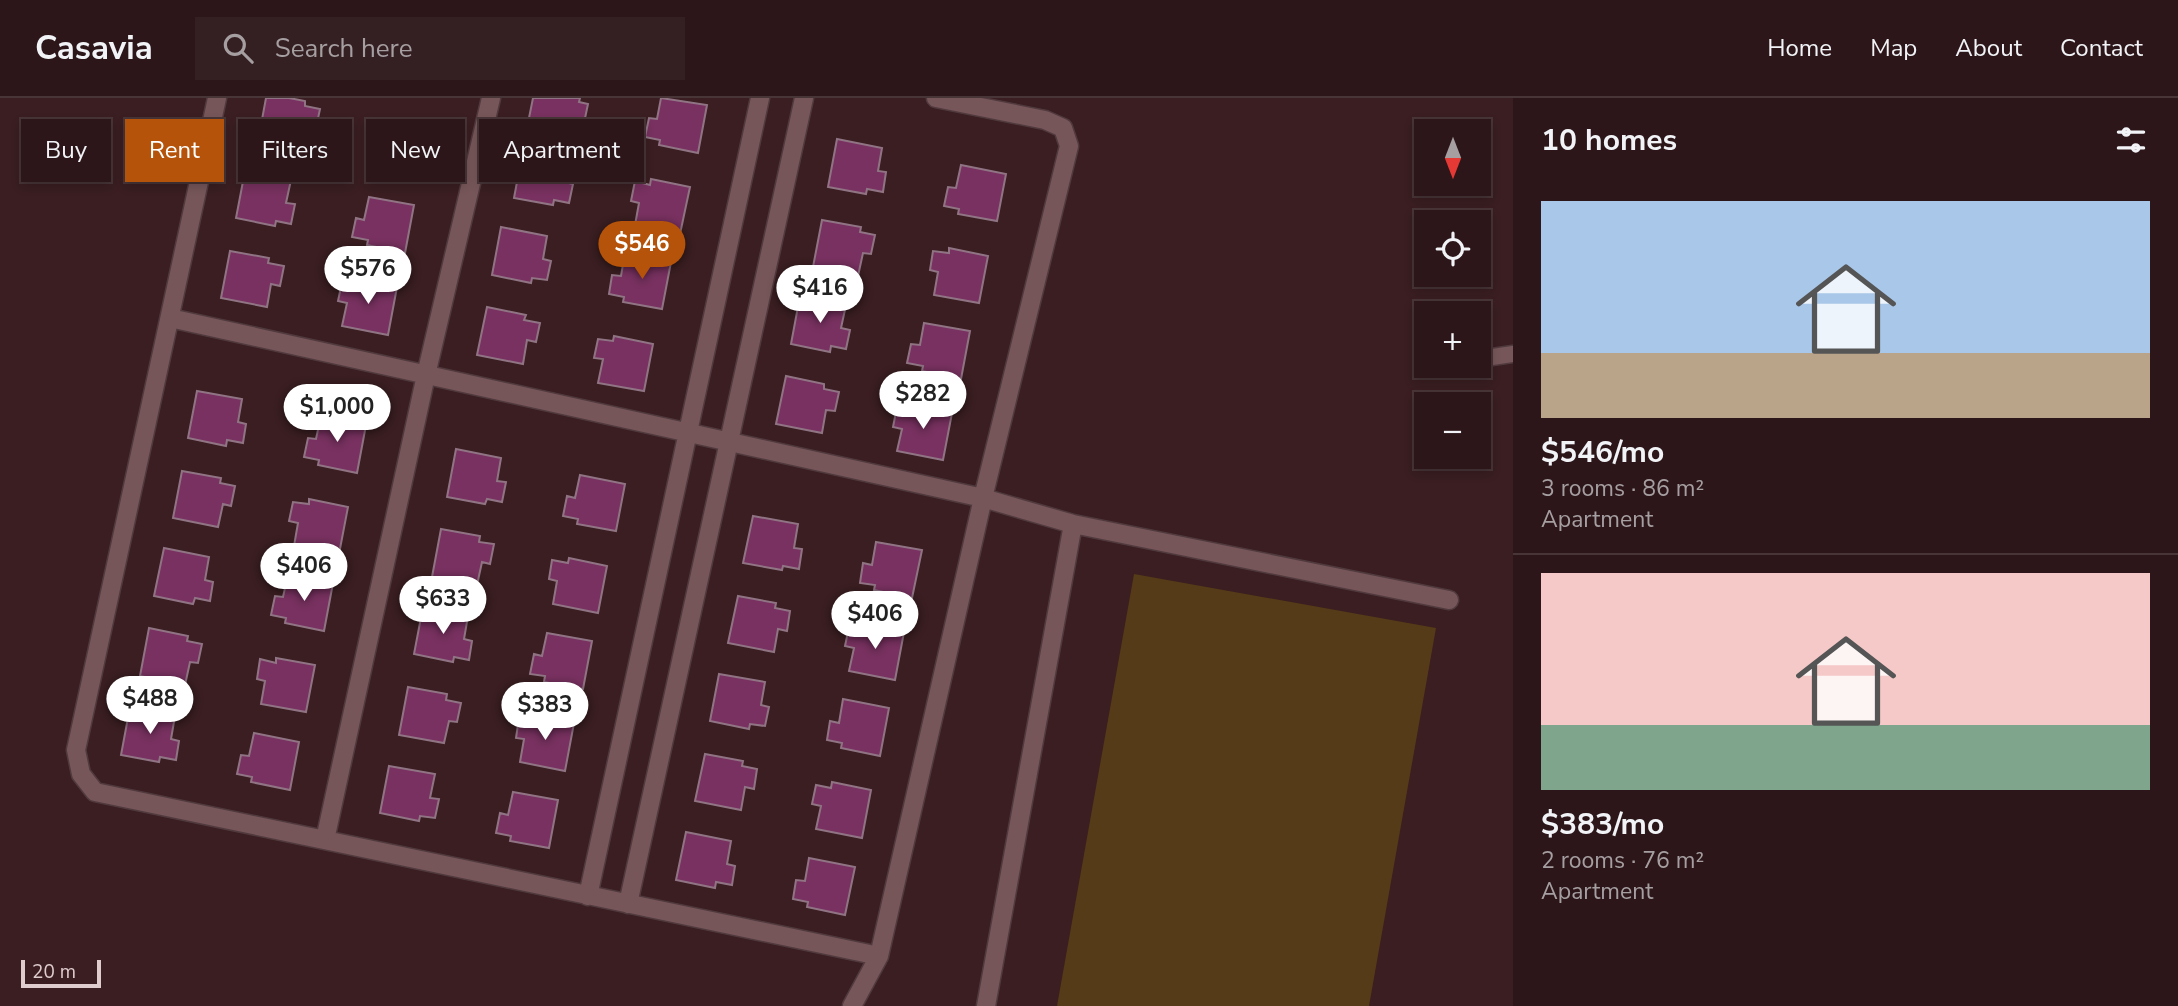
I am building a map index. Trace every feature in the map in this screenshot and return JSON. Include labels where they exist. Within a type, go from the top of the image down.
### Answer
[{"type":"street","points":[[217,98],[76,750],[81,774],[95,792],[879,956]]},
{"type":"street","points":[[325,840],[426,375],[491,98]]},
{"type":"street","points":[[588,896],[760,98]]},
{"type":"street","points":[[628,904],[804,98]]},
{"type":"street","points":[[852,1006],[879,956],[983,498],[1069,146],[1063,128],[1045,120],[936,98]]},
{"type":"street","points":[[170,318],[983,498],[1073,524],[1449,600]]},
{"type":"street","points":[[986,1006],[1073,524]]},
{"type":"lane","points":[[1491,357],[1513,354]]},
{"type":"shaded area","points":[[1134,574],[1436,628],[1369,1006],[1057,1006]]},
{"type":"building","points":[[266,98],[305,101],[305,106],[320,109],[318,119],[262,119]]},
{"type":"building","points":[[533,98],[580,98],[579,102],[588,104],[585,119],[529,118]]},
{"type":"building","points":[[661,98],[707,105],[698,153],[659,145],[660,140],[645,137],[649,118],[657,119]]},
{"type":"building","points":[[837,139],[882,148],[878,171],[886,172],[883,192],[867,189],[866,194],[828,187]]},
{"type":"building","points":[[961,165],[1006,174],[997,221],[958,214],[959,209],[944,206],[948,187],[956,188]]},
{"type":"building","points":[[651,179],[690,187],[680,234],[635,225],[639,203],[631,201],[635,182],[650,185]]},
{"type":"building","points":[[243,182],[291,182],[286,203],[295,204],[291,224],[276,221],[275,226],[236,218]]},
{"type":"building","points":[[517,182],[573,184],[569,203],[554,200],[553,205],[514,198]]},
{"type":"building","points":[[369,197],[414,205],[405,253],[367,245],[368,240],[352,237],[356,218],[364,220]]},
{"type":"building","points":[[822,220],[861,227],[860,232],[875,235],[871,254],[863,253],[858,276],[813,267]]},
{"type":"building","points":[[501,227],[547,236],[543,259],[551,261],[547,280],[532,278],[531,283],[492,275]]},
{"type":"building","points":[[949,248],[988,256],[979,303],[934,295],[938,272],[930,270],[933,251],[949,253]]},
{"type":"building","points":[[230,251],[269,258],[268,263],[284,266],[280,286],[271,284],[267,307],[221,298]]},
{"type":"building","points":[[625,253],[671,262],[662,309],[623,302],[624,297],[609,294],[612,275],[621,276]]},
{"type":"building","points":[[358,279],[397,287],[388,335],[342,326],[347,303],[338,301],[342,282],[357,285]]},
{"type":"building","points":[[800,296],[846,305],[841,328],[850,330],[846,349],[831,346],[830,352],[791,344]]},
{"type":"building","points":[[487,307],[526,315],[524,320],[540,323],[536,342],[527,340],[523,364],[477,355]]},
{"type":"building","points":[[924,323],[970,331],[961,379],[922,371],[923,366],[907,363],[911,344],[920,345]]},
{"type":"building","points":[[614,336],[653,344],[644,391],[598,383],[603,359],[594,358],[598,339],[613,341]]},
{"type":"building","points":[[786,376],[824,384],[824,389],[839,392],[835,411],[826,410],[822,433],[776,424]]},
{"type":"building","points":[[197,391],[242,399],[238,422],[246,424],[243,443],[227,440],[226,446],[188,438]]},
{"type":"building","points":[[913,405],[952,413],[943,460],[897,451],[902,429],[893,427],[897,407],[912,411]]},
{"type":"building","points":[[321,416],[366,425],[357,473],[318,465],[319,460],[304,457],[308,438],[316,439]]},
{"type":"building","points":[[456,449],[501,458],[497,481],[506,482],[502,502],[487,499],[485,504],[447,497]]},
{"type":"building","points":[[182,471],[221,478],[220,483],[235,486],[231,506],[223,504],[218,527],[173,518]]},
{"type":"building","points":[[580,475],[625,484],[616,531],[577,524],[578,519],[563,516],[567,496],[575,498]]},
{"type":"building","points":[[309,499],[348,507],[339,554],[294,546],[298,523],[289,521],[293,502],[309,504]]},
{"type":"building","points":[[753,516],[798,524],[794,548],[802,549],[799,569],[783,566],[782,570],[743,563]]},
{"type":"building","points":[[441,529],[480,536],[479,542],[494,544],[490,564],[482,562],[477,585],[432,577]]},
{"type":"building","points":[[876,542],[922,550],[912,598],[874,590],[875,585],[860,583],[863,563],[872,565]]},
{"type":"building","points":[[164,548],[209,557],[205,580],[213,582],[210,601],[195,598],[193,604],[154,596]]},
{"type":"building","points":[[569,558],[607,566],[598,613],[553,604],[557,581],[549,579],[552,560],[568,563]]},
{"type":"building","points":[[288,575],[333,583],[324,631],[285,623],[286,618],[271,615],[275,596],[283,597]]},
{"type":"building","points":[[738,596],[776,603],[775,608],[790,611],[787,631],[778,629],[774,652],[728,643]]},
{"type":"building","points":[[423,607],[468,616],[464,639],[472,641],[469,660],[454,657],[453,662],[414,654]]},
{"type":"building","points":[[865,624],[904,632],[895,680],[849,671],[854,648],[845,646],[849,627],[864,630]]},
{"type":"building","points":[[149,628],[188,636],[187,641],[202,644],[198,663],[190,662],[185,685],[140,676]]},
{"type":"building","points":[[547,633],[592,641],[583,689],[544,682],[545,676],[530,674],[534,654],[542,656]]},
{"type":"building","points":[[276,658],[315,665],[306,712],[261,704],[265,681],[257,679],[260,659],[276,663]]},
{"type":"building","points":[[719,674],[765,682],[761,705],[769,707],[765,726],[750,724],[749,729],[710,721]]},
{"type":"building","points":[[408,687],[447,694],[446,700],[461,703],[457,722],[449,721],[444,743],[399,735]]},
{"type":"building","points":[[843,699],[889,708],[880,756],[841,748],[842,743],[827,740],[830,721],[839,723]]},
{"type":"building","points":[[130,707],[175,716],[171,739],[179,741],[176,760],[160,757],[159,762],[121,755]]},
{"type":"building","points":[[536,716],[574,723],[565,771],[520,762],[524,739],[516,738],[519,718],[535,721]]},
{"type":"building","points":[[254,733],[299,742],[290,790],[251,782],[252,777],[237,774],[241,755],[249,756]]},
{"type":"building","points":[[705,754],[743,761],[742,766],[757,769],[754,789],[745,787],[741,810],[695,801]]},
{"type":"building","points":[[389,766],[435,774],[430,798],[439,799],[435,818],[420,816],[419,821],[380,813]]},
{"type":"building","points":[[832,782],[871,790],[862,838],[816,829],[821,806],[812,804],[816,785],[831,788]]},
{"type":"building","points":[[513,792],[558,800],[549,848],[510,841],[511,836],[496,833],[500,813],[508,815]]},
{"type":"building","points":[[686,832],[731,841],[727,864],[735,866],[732,885],[716,882],[715,888],[676,880]]},
{"type":"building","points":[[809,858],[855,867],[845,915],[807,907],[808,902],[793,899],[796,880],[805,881]]}]
